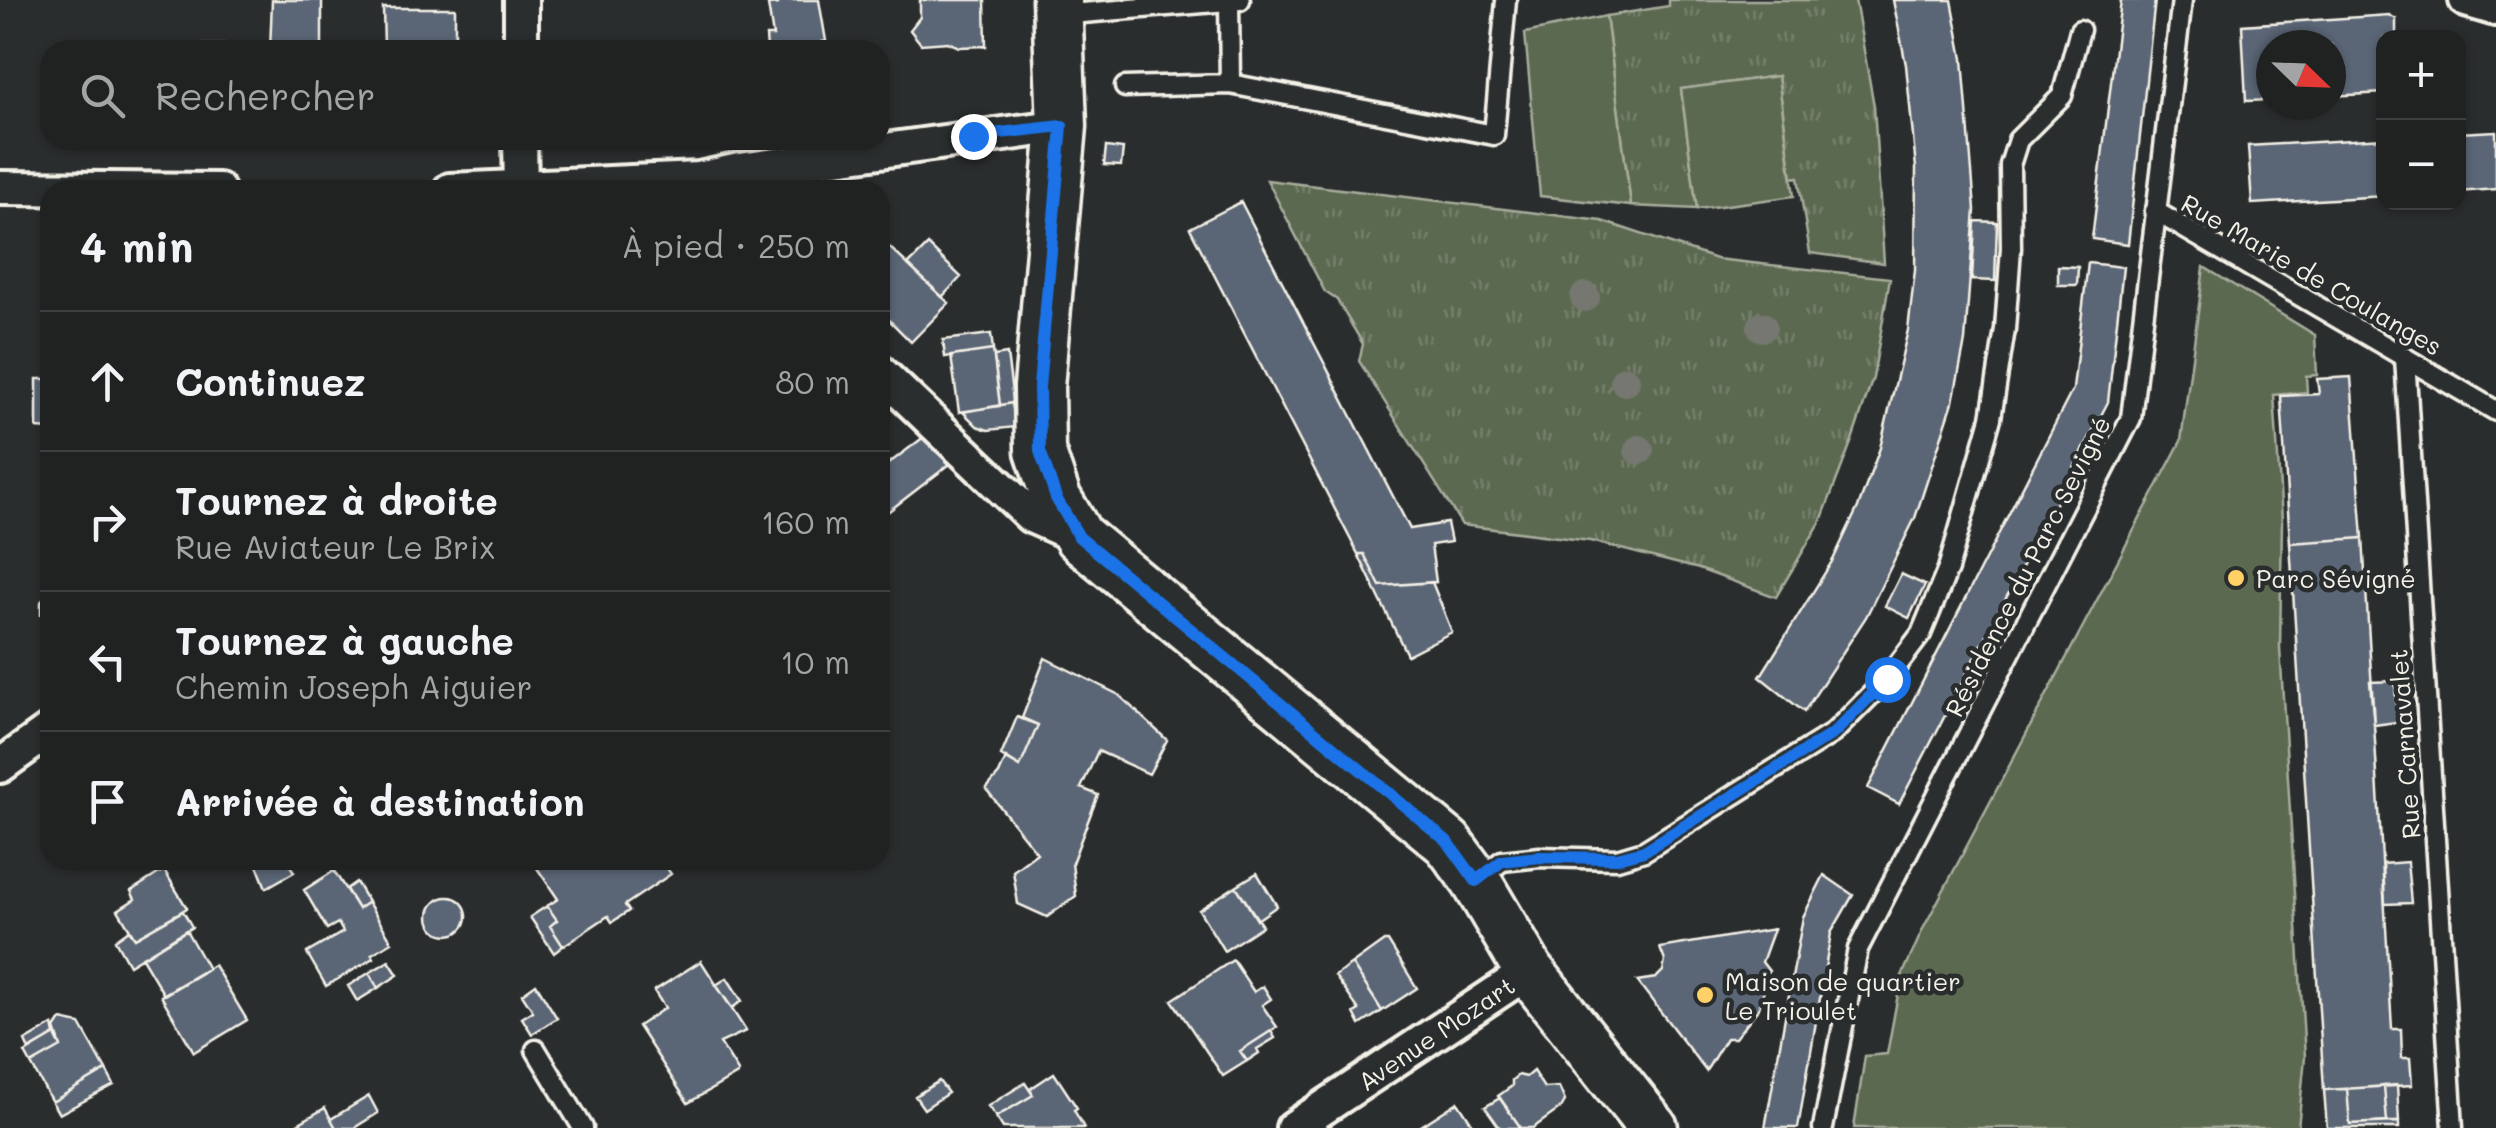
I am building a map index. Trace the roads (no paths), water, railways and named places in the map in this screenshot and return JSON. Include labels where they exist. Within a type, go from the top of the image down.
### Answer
[{"type":"main road","points":[[1057,8],[1062,126],[1039,387],[1040,451],[1056,498],[1079,537],[1448,842],[1529,971],[1654,1128]]},
{"type":"main road","points":[[1476,881],[1542,944],[1690,1128]]},
{"type":"street","points":[[521,0],[521,40]]},
{"type":"street","points":[[2466,0],[2496,9]]},
{"type":"street","points":[[890,150],[1062,126]]},
{"type":"street","points":[[520,150],[521,180]]},
{"type":"street","points":[[715,180],[740,170],[886,150]]},
{"type":"street","points":[[0,188],[40,188]]},
{"type":"street","points":[[890,382],[1031,516],[1079,537]]},
{"type":"street","points":[[0,766],[40,737]]},
{"type":"street","name":"Avenue Mozart","points":[[1294,1128],[1529,971]]},
{"type":"lane","points":[[1057,8],[1240,0]]},
{"type":"lane","points":[[1125,87],[1230,84],[1494,135],[1506,0]]},
{"type":"lane","name":"Résidence du Parc Sevigné","points":[[1823,1128],[1858,949],[2131,418],[2182,0]]},
{"type":"lane","points":[[1229,1],[1230,84]]},
{"type":"lane","points":[[1476,881],[1502,861],[1540,857],[1617,858],[1644,851],[1834,733],[1887,679],[1921,634],[1948,569],[1990,418],[2005,329],[2010,264],[2010,166],[2018,140],[2062,96],[2080,30]]},
{"type":"lane","name":"Rue Marie de Coulanges","points":[[2155,211],[2496,411]]},
{"type":"lane","name":"Rue Carnavalet","points":[[2405,358],[2453,1128]]},
{"type":"lane","points":[[536,1050],[584,1128]]},
{"type":"place","name":"Parc Sévigné","points":[[2236,578]]},
{"type":"place","name":"Maison de quartier Le Trioulet","points":[[1705,995]]}]
